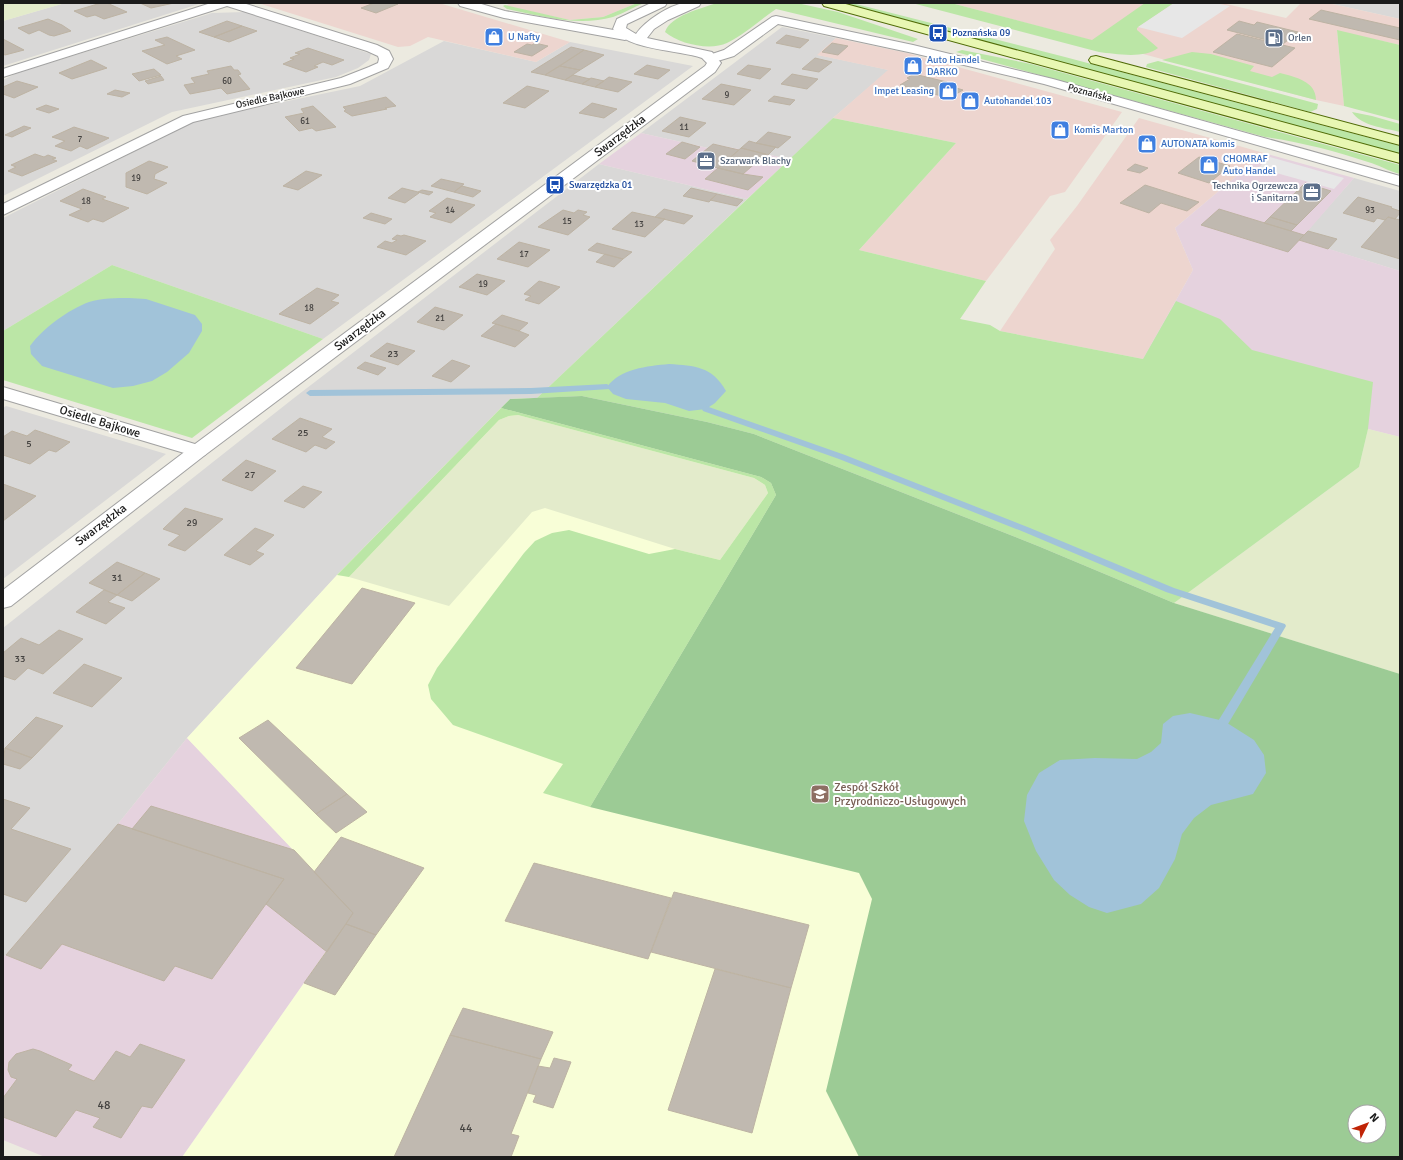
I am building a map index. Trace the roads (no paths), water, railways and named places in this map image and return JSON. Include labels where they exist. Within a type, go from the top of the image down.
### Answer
[{"type":"main road","name":"Poznańska","points":[[828,3],[1400,159]]},
{"type":"main road","points":[[1082,57],[1400,141]]},
{"type":"street","points":[[3,73],[223,3]]},
{"type":"street","name":"Osiedle Bajkowe","points":[[3,210],[188,119],[224,109],[345,81],[374,70],[383,65],[386,59],[384,54],[372,48],[232,3]]},
{"type":"street","points":[[464,3],[538,21],[625,36],[701,52],[711,59]]},
{"type":"street","points":[[625,36],[619,30],[621,22],[661,3]]},
{"type":"street","points":[[639,40],[643,31],[652,23],[695,3]]},
{"type":"street","name":"Poznańska","points":[[711,59],[730,53],[776,20],[900,45],[1008,72],[1138,106],[1280,148],[1400,181]]},
{"type":"street","name":"Swarzędzka","points":[[3,601],[198,451],[710,69],[714,64],[711,59]]},
{"type":"street","name":"Osiedle Bajkowe","points":[[3,393],[198,451]]},
{"type":"water","points":[[109,298],[146,299],[195,315],[202,324],[202,331],[189,353],[167,372],[152,381],[133,386],[113,388],[42,366],[31,354],[30,346],[35,339],[56,320],[81,305]]},
{"type":"water","points":[[669,364],[695,367],[709,372],[721,383],[726,391],[715,403],[706,409],[689,411],[665,403],[626,399],[613,394],[607,387],[612,381],[627,372],[643,367]]},
{"type":"water","points":[[1190,713],[1224,721],[1254,740],[1264,755],[1266,773],[1253,794],[1211,805],[1194,818],[1182,834],[1175,859],[1159,888],[1141,904],[1107,913],[1089,907],[1070,895],[1054,880],[1036,851],[1024,821],[1027,795],[1039,773],[1060,760],[1095,758],[1137,759],[1151,752],[1161,743],[1163,724],[1173,716]]},
{"type":"waterway","points":[[310,393],[531,391],[607,387]]},
{"type":"waterway","points":[[706,409],[842,457],[1027,530],[1170,590],[1281,626],[1224,721]]},
{"type":"place","name":"Poznańska 09","points":[[938,33]]},
{"type":"place","name":"U Nafty","points":[[494,37]]},
{"type":"place","name":"Orlen","points":[[1274,38]]},
{"type":"place","name":"Auto Handel DARKO","points":[[913,66]]},
{"type":"place","name":"Impet Leasing","points":[[948,91]]},
{"type":"place","name":"Autohandel 103","points":[[970,101]]},
{"type":"place","name":"Komis Marton","points":[[1060,130]]},
{"type":"place","name":"AUTONATA komis","points":[[1147,144]]},
{"type":"place","name":"Szarwark Blachy","points":[[706,161]]},
{"type":"place","name":"CHOMRAF Auto Handel","points":[[1209,165]]},
{"type":"place","name":"Swarzędzka 01","points":[[555,185]]},
{"type":"place","name":"Technika Ogrzewcza i Sanitarna","points":[[1312,192]]},
{"type":"place","name":"Zespół Szkół Przyrodniczo-Usługowych","points":[[820,794]]}]
